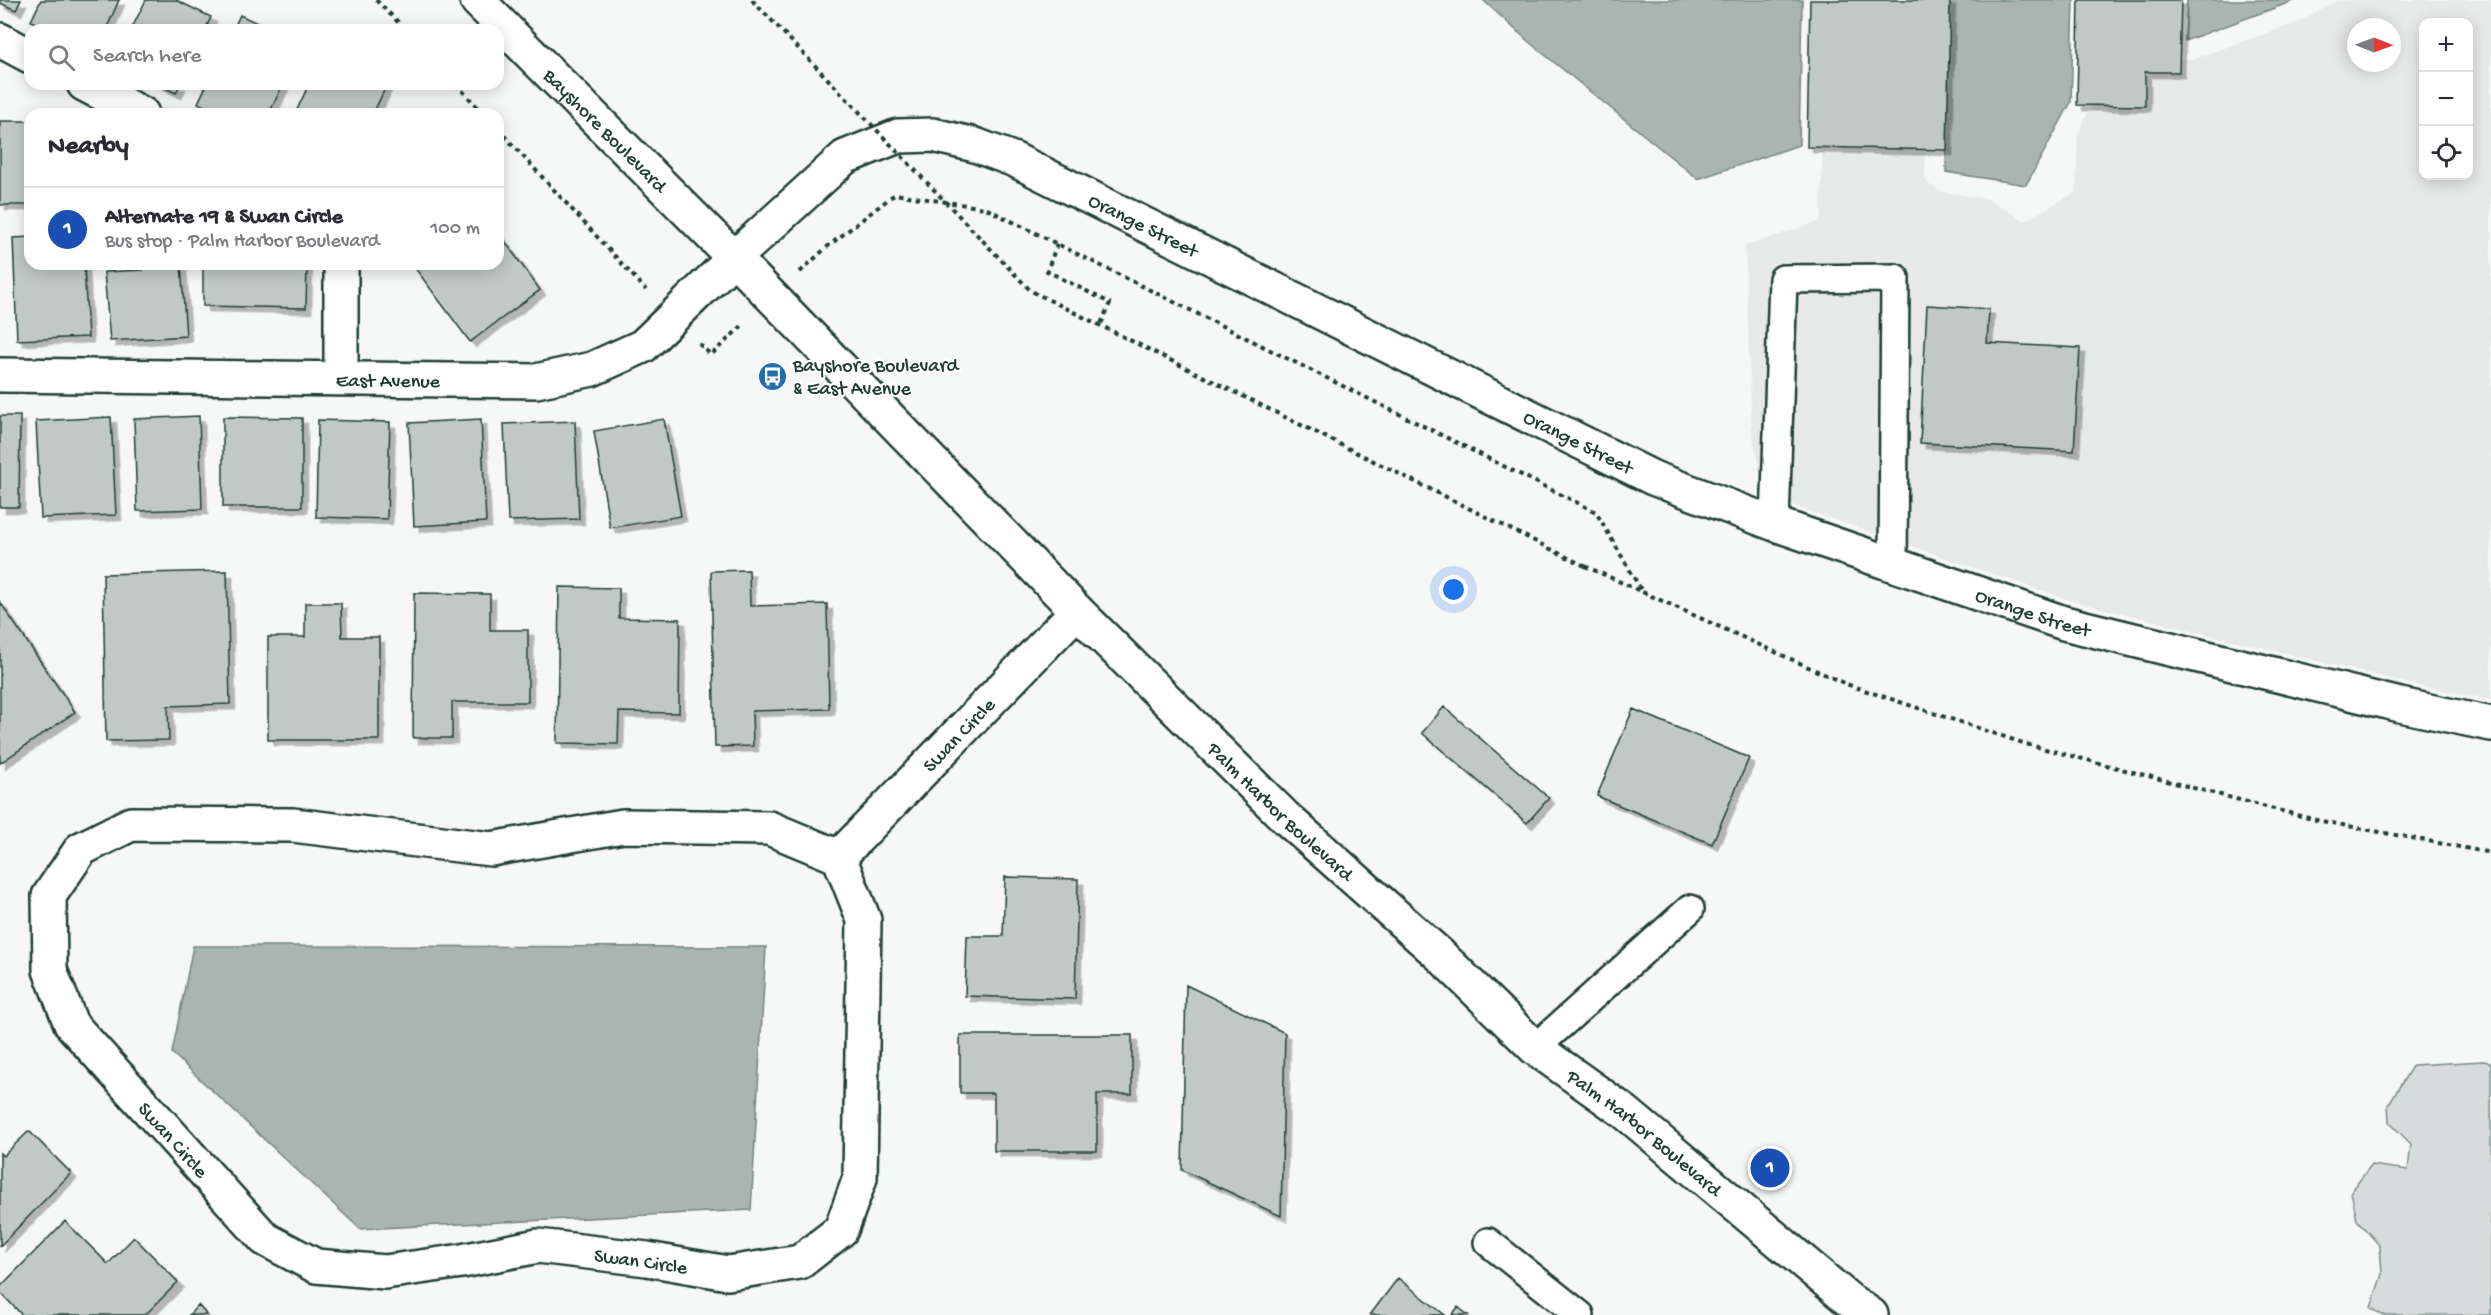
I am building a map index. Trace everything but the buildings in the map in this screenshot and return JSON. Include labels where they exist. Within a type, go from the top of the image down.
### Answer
[{"type":"street","name":"Bayshore Boulevard","points":[[477,0],[501,24]]},
{"type":"street","name":"Bayshore Boulevard","points":[[504,27],[734,258]]},
{"type":"street","points":[[0,40],[24,53]]},
{"type":"street","points":[[96,90],[130,108]]},
{"type":"street","name":"Orange Street","points":[[734,258],[845,156],[898,136],[933,135],[975,145],[1015,160],[1653,478],[1775,524],[2064,623],[2400,705],[2491,724]]},
{"type":"street","name":"Palm Harbor Boulevard","points":[[734,258],[1077,611],[1286,818],[1440,954],[1535,1048],[1625,1112],[1854,1310]]},
{"type":"street","name":"East Avenue","points":[[0,375],[341,377],[536,381],[592,369],[643,345],[734,258]]},
{"type":"street","points":[[341,270],[341,377]]},
{"type":"street","name":"Swan Circle","points":[[839,857],[1077,611]]},
{"type":"street","name":"Swan Circle","points":[[131,824],[293,825],[491,849],[623,826],[769,828],[839,857],[864,920],[860,1178],[841,1230],[800,1262],[728,1273],[646,1259],[538,1246],[462,1261],[385,1272],[316,1266],[265,1239],[78,1033],[71,1024],[50,970],[50,896],[81,849],[131,824]]},
{"type":"lane","points":[[1775,524],[1783,279],[1894,278],[1893,565]]},
{"type":"lane","points":[[1535,1048],[1690,909]]},
{"type":"lane","points":[[1488,1242],[1580,1315]]},
{"type":"path","points":[[376,0],[400,24]]},
{"type":"path","points":[[752,0],[1031,291],[1585,566],[1846,684],[2026,744],[2316,820],[2491,853]]},
{"type":"path","points":[[462,90],[478,108]]},
{"type":"path","points":[[504,136],[672,318],[711,355],[827,247],[895,194],[984,208],[1596,512],[1644,592]]},
{"type":"path","points":[[1057,244],[1047,271],[1110,303],[1101,326]]},
{"type":"shaded area","points":[[1483,0],[1802,0],[1799,145],[1698,179],[1529,42]]},
{"type":"shaded area","points":[[1825,0],[1927,0],[1925,179],[1929,185],[1942,192],[1988,199],[2025,221],[2076,192],[2078,134],[2093,102],[2096,0],[2179,59],[2193,59],[2296,23],[2339,0],[2491,0],[2491,700],[2407,683],[2072,601],[1765,496],[1752,432],[1745,246],[1821,221]]},
{"type":"shaded area","points":[[1948,0],[2074,0],[2071,102],[2026,185],[1946,172]]},
{"type":"shaded area","points":[[2187,0],[2296,0],[2185,41]]},
{"type":"shaded area","points":[[193,946],[766,947],[751,1210],[360,1229],[172,1053]]},
{"type":"shaded area","points":[[2484,1061],[2491,1063],[2491,1315],[2382,1315],[2371,1308],[2382,1274],[2380,1246],[2357,1220],[2351,1192],[2371,1165],[2408,1170],[2411,1144],[2389,1122],[2388,1105],[2413,1065]]},
{"type":"place","name":"Bayshore Boulevard & East Avenue","points":[[772,376]]},
{"type":"place","name":"Alternate 19 & Swan Circle","points":[[1770,1168]]}]
